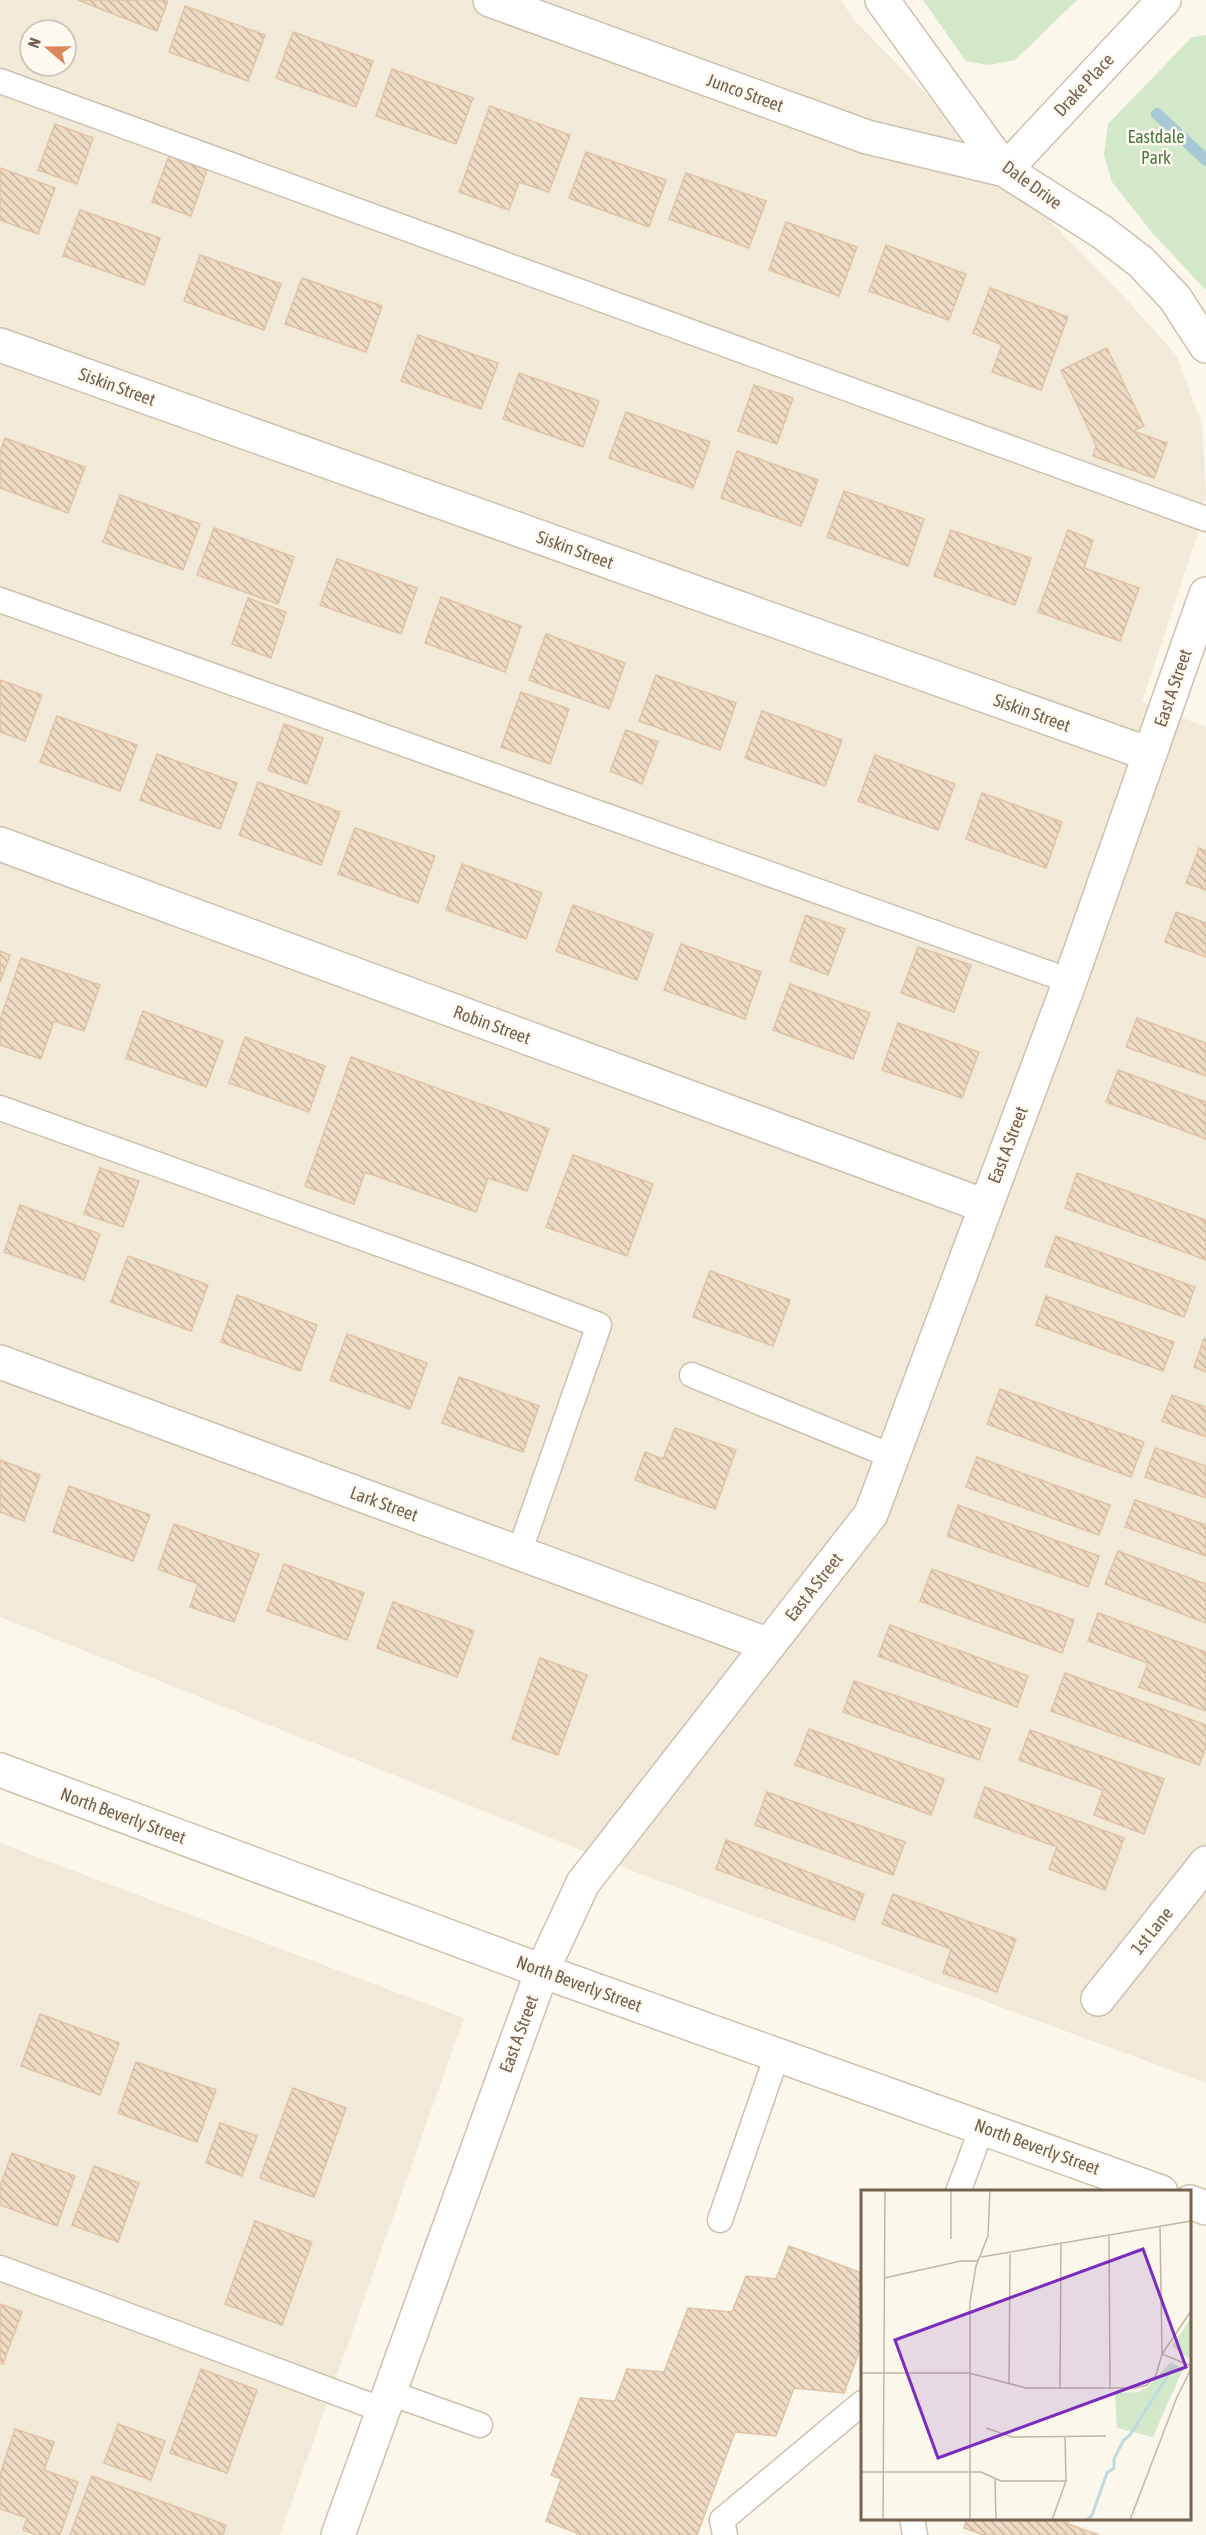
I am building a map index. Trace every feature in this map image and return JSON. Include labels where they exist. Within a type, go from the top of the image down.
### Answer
[{"type":"street","name":"Junco Street","points":[[490,0],[867,137],[1005,170]]},
{"type":"street","name":"Dale Drive","points":[[882,0],[1005,170],[1102,232],[1142,262],[1176,298],[1206,346]]},
{"type":"street","name":"Drake Place","points":[[1005,170],[1164,0]]},
{"type":"street","name":"Siskin Street","points":[[0,345],[1149,754]]},
{"type":"street","name":"East A Street","points":[[338,2535],[542,1971],[583,1883],[871,1514],[1070,981],[1206,594]]},
{"type":"street","name":"Robin Street","points":[[0,844],[985,1206]]},
{"type":"street","name":"Lark Street","points":[[0,1362],[769,1645]]},
{"type":"street","name":"North Beverly Street","points":[[0,1770],[542,1971],[1150,2190]]},
{"type":"street","name":"1st Lane","points":[[1098,1999],[1206,1863]]},
{"type":"street","points":[[1191,2202],[1206,2208]]},
{"type":"lane","points":[[0,81],[1206,519]]},
{"type":"lane","points":[[0,600],[1070,981]]},
{"type":"lane","points":[[0,1108],[599,1325],[519,1553]]},
{"type":"lane","points":[[692,1375],[894,1457]]},
{"type":"lane","points":[[720,2220],[777,2055]]},
{"type":"lane","points":[[959,2190],[982,2128]]},
{"type":"lane","points":[[0,2268],[387,2402],[480,2425]]},
{"type":"lane","points":[[725,2535],[722,2520],[861,2404]]},
{"type":"lane","points":[[912,2520],[915,2535]]},
{"type":"shaded area","points":[[0,0],[840,0],[857,23],[1129,302],[1177,356],[1202,425],[1206,495],[1197,536],[1142,702],[1206,727],[1206,2083],[643,1875],[0,1617]]},
{"type":"shaded area","points":[[0,1843],[464,2018],[280,2535],[0,2535]]},
{"type":"green space","points":[[923,0],[1077,0],[1015,60],[989,65],[966,61]]},
{"type":"green space","name":"Eastdale Park","points":[[1206,35],[1206,290],[1154,235],[1112,182],[1104,155],[1108,124],[1192,37]]},
{"type":"building","points":[[78,0],[168,0],[157,31]]},
{"type":"building","points":[[185,6],[265,35],[248,81],[169,52]]},
{"type":"building","points":[[293,32],[373,61],[356,107],[276,78]]},
{"type":"building","points":[[392,69],[473,98],[456,144],[376,116]]},
{"type":"building","points":[[490,106],[570,135],[549,192],[519,182],[509,210],[459,192]]},
{"type":"building","points":[[55,124],[93,138],[77,184],[38,170]]},
{"type":"building","points":[[586,152],[666,180],[649,227],[569,198]]},
{"type":"building","points":[[169,156],[207,170],[191,216],[152,202]]},
{"type":"building","points":[[0,168],[55,188],[38,234],[0,220]]},
{"type":"building","points":[[686,173],[766,201],[749,248],[669,219]]},
{"type":"building","points":[[80,210],[160,238],[144,285],[63,256]]},
{"type":"building","points":[[786,222],[857,247],[839,296],[769,270]]},
{"type":"building","points":[[886,245],[966,274],[949,320],[869,291]]},
{"type":"building","points":[[200,255],[281,284],[264,330],[184,301]]},
{"type":"building","points":[[302,278],[382,306],[366,352],[285,324]]},
{"type":"building","points":[[990,288],[1068,317],[1041,390],[992,372],[1002,345],[973,333]]},
{"type":"building","points":[[418,335],[498,363],[481,409],[401,381]]},
{"type":"building","points":[[1107,348],[1144,426],[1133,431],[1167,443],[1154,478],[1093,456],[1096,445],[1061,370]]},
{"type":"building","points":[[519,373],[599,401],[583,447],[503,419]]},
{"type":"building","points":[[754,385],[793,398],[777,444],[738,431]]},
{"type":"building","points":[[626,412],[710,442],[693,488],[609,458]]},
{"type":"building","points":[[5,438],[85,467],[68,513],[0,488],[0,452]]},
{"type":"building","points":[[737,451],[818,480],[801,526],[721,498]]},
{"type":"building","points":[[844,491],[924,519],[908,566],[827,537]]},
{"type":"building","points":[[120,495],[200,524],[183,570],[103,542]]},
{"type":"building","points":[[214,528],[294,557],[278,604],[197,575]]},
{"type":"building","points":[[951,530],[1031,558],[1015,605],[934,576]]},
{"type":"building","points":[[1068,530],[1093,540],[1084,568],[1139,588],[1120,641],[1038,612]]},
{"type":"building","points":[[337,559],[417,588],[401,634],[320,605]]},
{"type":"building","points":[[441,597],[521,626],[505,672],[425,643]]},
{"type":"building","points":[[248,598],[286,612],[271,658],[232,644]]},
{"type":"building","points":[[546,634],[625,663],[609,709],[529,680]]},
{"type":"building","points":[[656,675],[736,703],[720,750],[639,721]]},
{"type":"building","points":[[0,680],[42,695],[25,741],[0,732]]},
{"type":"building","points":[[521,692],[569,709],[550,764],[501,747]]},
{"type":"building","points":[[762,711],[842,740],[825,786],[745,758]]},
{"type":"building","points":[[57,716],[137,745],[120,791],[40,762]]},
{"type":"building","points":[[284,724],[323,738],[307,784],[268,770]]},
{"type":"building","points":[[626,730],[658,742],[642,784],[610,771]]},
{"type":"building","points":[[157,754],[237,783],[220,829],[140,800]]},
{"type":"building","points":[[875,755],[955,784],[938,830],[858,801]]},
{"type":"building","points":[[258,782],[340,812],[321,865],[239,835]]},
{"type":"building","points":[[982,793],[1062,822],[1046,868],[966,839]]},
{"type":"building","points":[[355,828],[435,856],[418,903],[338,874]]},
{"type":"building","points":[[1199,848],[1206,851],[1206,890],[1186,883]]},
{"type":"building","points":[[462,864],[542,893],[526,939],[446,910]]},
{"type":"building","points":[[573,905],[653,934],[637,980],[556,951]]},
{"type":"building","points":[[1176,912],[1206,923],[1206,957],[1165,942]]},
{"type":"building","points":[[806,915],[845,929],[828,975],[790,961]]},
{"type":"building","points":[[681,944],[761,972],[745,1019],[664,990]]},
{"type":"building","points":[[918,947],[971,965],[954,1012],[901,993]]},
{"type":"building","points":[[0,951],[10,955],[0,982]]},
{"type":"building","points":[[21,958],[100,985],[84,1031],[54,1021],[41,1059],[0,1045],[0,1020]]},
{"type":"building","points":[[790,984],[870,1013],[853,1059],[773,1030]]},
{"type":"building","points":[[143,1011],[223,1041],[206,1087],[126,1058]]},
{"type":"building","points":[[1137,1018],[1206,1043],[1206,1076],[1126,1047]]},
{"type":"building","points":[[898,1023],[979,1052],[962,1098],[882,1070]]},
{"type":"building","points":[[245,1037],[325,1066],[309,1112],[229,1083]]},
{"type":"building","points":[[351,1057],[549,1129],[527,1191],[488,1178],[476,1212],[365,1172],[354,1204],[305,1186]]},
{"type":"building","points":[[1118,1070],[1206,1102],[1206,1139],[1106,1102]]},
{"type":"building","points":[[573,1155],[653,1184],[627,1256],[546,1227]]},
{"type":"building","points":[[100,1168],[139,1181],[123,1227],[84,1214]]},
{"type":"building","points":[[1077,1173],[1206,1220],[1206,1260],[1065,1208]]},
{"type":"building","points":[[20,1205],[100,1234],[84,1280],[4,1252]]},
{"type":"building","points":[[1056,1236],[1195,1287],[1184,1317],[1045,1266]]},
{"type":"building","points":[[128,1256],[208,1285],[191,1331],[111,1302]]},
{"type":"building","points":[[710,1271],[790,1300],[773,1346],[693,1317]]},
{"type":"building","points":[[237,1295],[317,1325],[300,1371],[221,1342]]},
{"type":"building","points":[[1046,1296],[1174,1342],[1163,1371],[1036,1325]]},
{"type":"building","points":[[347,1334],[427,1363],[410,1409],[330,1380]]},
{"type":"building","points":[[1204,1339],[1206,1339],[1206,1372],[1194,1367]]},
{"type":"building","points":[[459,1377],[539,1406],[523,1452],[442,1423]]},
{"type":"building","points":[[1000,1389],[1144,1442],[1131,1477],[987,1424]]},
{"type":"building","points":[[1172,1395],[1206,1407],[1206,1437],[1162,1421]]},
{"type":"building","points":[[675,1428],[736,1450],[715,1509],[635,1480],[645,1452],[663,1459]]},
{"type":"building","points":[[1155,1448],[1206,1466],[1206,1498],[1145,1477]]},
{"type":"building","points":[[977,1457],[1110,1505],[1099,1535],[966,1487]]},
{"type":"building","points":[[0,1460],[40,1475],[24,1521],[0,1512]]},
{"type":"building","points":[[69,1486],[150,1515],[133,1561],[53,1532]]},
{"type":"building","points":[[1135,1500],[1206,1525],[1206,1556],[1125,1527]]},
{"type":"building","points":[[958,1505],[1099,1556],[1088,1587],[947,1536]]},
{"type":"building","points":[[174,1524],[259,1554],[234,1622],[190,1607],[198,1584],[158,1569]]},
{"type":"building","points":[[1118,1551],[1206,1584],[1206,1623],[1105,1584]]},
{"type":"building","points":[[284,1564],[364,1593],[347,1640],[267,1611]]},
{"type":"building","points":[[932,1569],[1074,1620],[1062,1653],[920,1601]]},
{"type":"building","points":[[393,1602],[474,1631],[457,1677],[377,1648]]},
{"type":"building","points":[[1098,1613],[1206,1652],[1206,1711],[1139,1687],[1148,1663],[1088,1641]]},
{"type":"building","points":[[890,1625],[1028,1676],[1017,1707],[878,1656]]},
{"type":"building","points":[[540,1658],[587,1675],[558,1755],[512,1739]]},
{"type":"building","points":[[1065,1673],[1206,1725],[1206,1747],[1199,1765],[1051,1711]]},
{"type":"building","points":[[854,1681],[990,1729],[979,1760],[843,1712]]},
{"type":"building","points":[[809,1729],[944,1779],[931,1815],[795,1765]]},
{"type":"building","points":[[1030,1730],[1164,1779],[1144,1834],[1094,1815],[1103,1790],[1019,1760]]},
{"type":"building","points":[[985,1787],[1124,1838],[1105,1890],[1049,1869],[1057,1847],[974,1817]]},
{"type":"building","points":[[767,1792],[905,1842],[893,1875],[755,1825]]},
{"type":"building","points":[[726,1840],[864,1894],[854,1920],[716,1869]]},
{"type":"building","points":[[893,1894],[1016,1939],[997,1992],[943,1973],[951,1949],[882,1924]]},
{"type":"building","points":[[40,2014],[119,2043],[100,2095],[21,2066]]},
{"type":"building","points":[[136,2062],[216,2090],[197,2142],[118,2113]]},
{"type":"building","points":[[293,2088],[346,2108],[314,2197],[260,2178]]},
{"type":"building","points":[[220,2123],[257,2136],[242,2176],[206,2163]]},
{"type":"building","points":[[12,2153],[75,2176],[57,2226],[0,2205],[0,2186]]},
{"type":"building","points":[[94,2166],[139,2183],[118,2242],[72,2225]]},
{"type":"building","points":[[255,2221],[312,2242],[282,2325],[225,2304]]},
{"type":"building","points":[[789,2246],[861,2273],[861,2347],[844,2393],[794,2388],[776,2436],[735,2432],[697,2535],[577,2535],[577,2533],[546,2521],[561,2479],[551,2475],[580,2398],[615,2401],[627,2369],[664,2372],[688,2308],[732,2312],[746,2276],[776,2279]]},
{"type":"building","points":[[0,2304],[22,2312],[3,2364],[0,2363]]},
{"type":"building","points":[[201,2369],[257,2390],[227,2473],[170,2453]]},
{"type":"building","points":[[118,2424],[165,2441],[151,2480],[104,2463]]},
{"type":"building","points":[[15,2429],[54,2442],[44,2470],[78,2482],[60,2535],[37,2535],[23,2530],[27,2518],[0,2509],[0,2475]]},
{"type":"building","points":[[92,2476],[226,2525],[223,2535],[70,2535]]},
{"type":"building","points":[[966,2520],[1068,2520],[1068,2524],[1099,2535],[984,2535],[964,2528]]},
{"type":"waterway","points":[[1157,114],[1206,160]]}]
